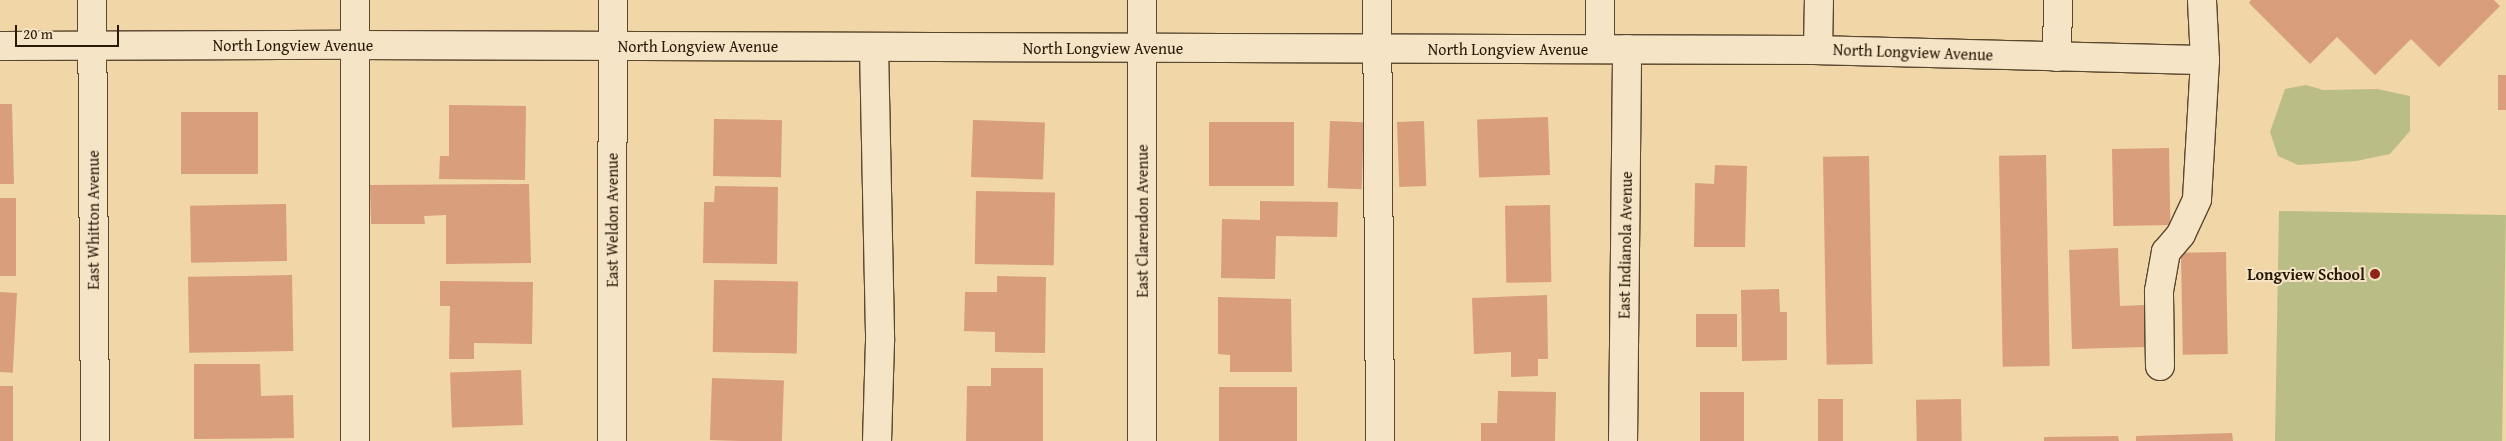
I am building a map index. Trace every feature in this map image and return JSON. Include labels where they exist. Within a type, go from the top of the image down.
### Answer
[{"type":"street","name":"East Whitton Avenue","points":[[92,0],[95,441]]},
{"type":"street","points":[[355,0],[355,441]]},
{"type":"street","name":"East Weldon Avenue","points":[[612,441],[613,0]]},
{"type":"street","name":"East Clarendon Avenue","points":[[1142,0],[1142,441]]},
{"type":"street","points":[[1376,0],[1380,441]]},
{"type":"street","points":[[1600,0],[1600,49]]},
{"type":"street","points":[[1818,50],[1819,0]]},
{"type":"street","points":[[2057,57],[2058,0]]},
{"type":"street","points":[[2160,366],[2159,291],[2166,252],[2181,234],[2197,200],[2205,60],[2202,0]]},
{"type":"street","name":"North Longview Avenue","points":[[0,46],[355,44],[1818,50],[2205,60]]},
{"type":"street","points":[[874,47],[880,341],[877,441]]},
{"type":"street","name":"East Indianola Avenue","points":[[1623,441],[1627,49]]},
{"type":"green space","points":[[2306,85],[2323,90],[2377,89],[2410,96],[2410,131],[2390,154],[2356,161],[2298,165],[2278,156],[2270,132],[2285,89]]},
{"type":"green space","points":[[2279,211],[2506,215],[2502,441],[2275,441]]},
{"type":"building","points":[[2251,0],[2494,0],[2500,6],[2439,67],[2411,39],[2375,75],[2337,37],[2310,64],[2249,3]]},
{"type":"building","points":[[2498,75],[2506,75],[2506,110],[2498,110]]},
{"type":"building","points":[[0,104],[12,104],[14,184],[0,184]]},
{"type":"building","points":[[449,105],[526,106],[525,180],[439,179],[440,156],[449,156]]},
{"type":"building","points":[[181,112],[258,112],[258,174],[181,174]]},
{"type":"building","points":[[1548,117],[1550,175],[1479,177],[1477,119]]},
{"type":"building","points":[[714,119],[782,120],[781,177],[713,176]]},
{"type":"building","points":[[973,120],[1045,123],[1043,179],[971,177]]},
{"type":"building","points":[[1330,121],[1364,122],[1362,189],[1328,188]]},
{"type":"building","points":[[1424,121],[1426,186],[1399,187],[1397,122]]},
{"type":"building","points":[[1209,122],[1294,122],[1294,186],[1209,186]]},
{"type":"building","points":[[2169,148],[2170,225],[2113,226],[2112,149]]},
{"type":"building","points":[[2046,155],[2050,366],[2003,367],[1999,156]]},
{"type":"building","points":[[1869,156],[1873,364],[1827,365],[1823,157]]},
{"type":"building","points":[[1715,165],[1747,166],[1745,247],[1694,247],[1695,183],[1714,184]]},
{"type":"building","points":[[529,184],[531,263],[446,264],[446,215],[424,216],[425,224],[371,224],[370,185]]},
{"type":"building","points":[[715,186],[778,187],[777,264],[703,263],[704,202],[714,202]]},
{"type":"building","points":[[976,191],[1055,192],[1054,265],[975,264]]},
{"type":"building","points":[[0,198],[16,198],[16,276],[0,276]]},
{"type":"building","points":[[1260,201],[1338,202],[1337,237],[1276,236],[1275,279],[1221,278],[1222,219],[1260,220]]},
{"type":"building","points":[[286,204],[287,261],[191,263],[190,206]]},
{"type":"building","points":[[1550,205],[1551,282],[1506,283],[1505,206]]},
{"type":"building","points":[[2118,248],[2120,306],[2144,305],[2146,347],[2072,349],[2069,250]]},
{"type":"building","points":[[2226,252],[2228,354],[2183,355],[2181,253]]},
{"type":"building","points":[[292,275],[293,351],[189,353],[188,277]]},
{"type":"building","points":[[997,276],[1046,277],[1045,353],[995,352],[995,332],[964,331],[965,292],[997,292]]},
{"type":"building","points":[[714,280],[798,281],[797,353],[713,352]]},
{"type":"building","points":[[440,281],[533,282],[532,344],[474,343],[474,359],[449,359],[450,306],[440,306]]},
{"type":"building","points":[[1779,289],[1780,312],[1787,312],[1787,360],[1742,361],[1741,290]]},
{"type":"building","points":[[0,292],[17,293],[13,373],[0,372]]},
{"type":"building","points":[[1547,295],[1548,359],[1538,359],[1538,376],[1511,377],[1511,352],[1474,354],[1472,298]]},
{"type":"building","points":[[1218,297],[1291,299],[1292,372],[1230,372],[1230,355],[1218,354]]},
{"type":"building","points":[[1696,314],[1737,314],[1737,347],[1696,347]]},
{"type":"building","points":[[194,364],[260,364],[261,396],[293,395],[294,438],[194,439]]},
{"type":"building","points":[[991,368],[1043,368],[1043,441],[966,441],[967,386],[991,386]]},
{"type":"building","points":[[521,370],[523,425],[452,427],[450,372]]},
{"type":"building","points":[[712,378],[784,381],[782,441],[710,440]]},
{"type":"building","points":[[0,386],[13,386],[13,441],[0,441]]},
{"type":"building","points":[[1219,387],[1297,387],[1297,441],[1219,441]]},
{"type":"building","points":[[1498,391],[1556,392],[1555,441],[1481,441],[1481,423],[1497,423]]},
{"type":"building","points":[[1700,392],[1744,392],[1744,441],[1700,441]]},
{"type":"building","points":[[1818,399],[1843,399],[1843,441],[1818,441]]},
{"type":"building","points":[[1961,399],[1962,441],[1917,441],[1916,400]]},
{"type":"building","points":[[2232,433],[2233,441],[2136,441],[2136,436]]},
{"type":"building","points":[[2118,436],[2119,441],[2044,441],[2044,437]]},
{"type":"place","name":"Longview School","points":[[2375,274]]}]
